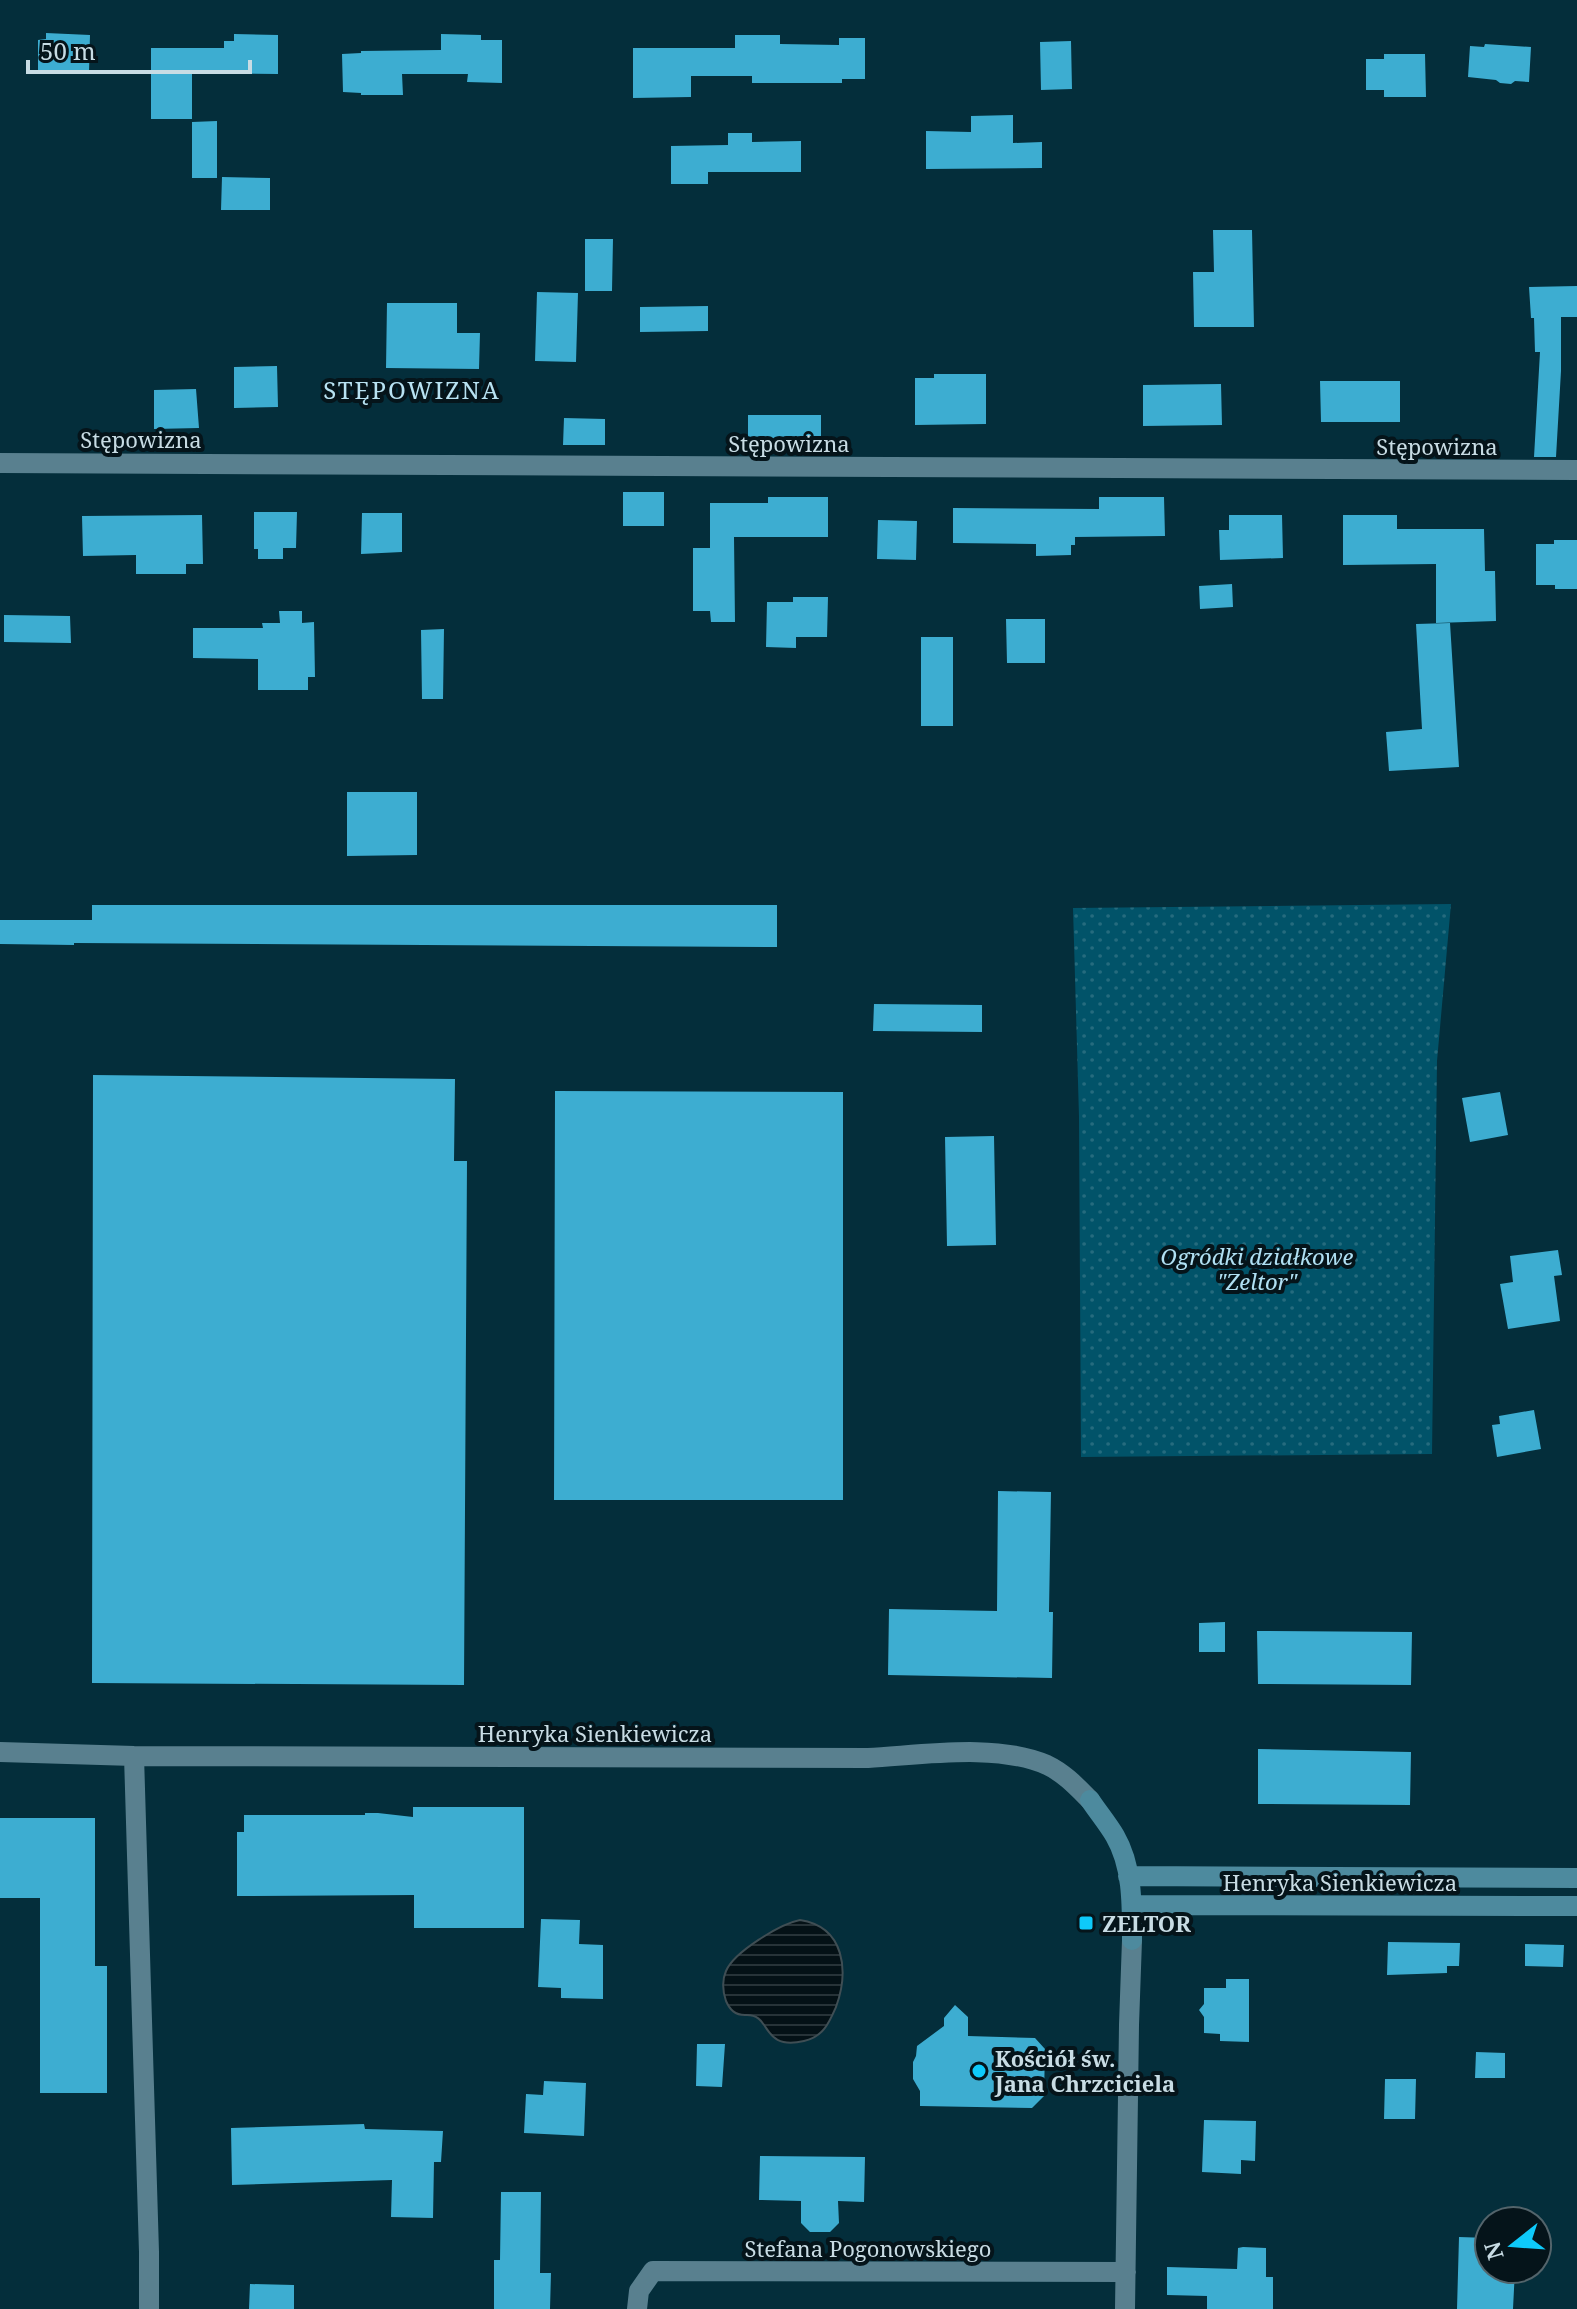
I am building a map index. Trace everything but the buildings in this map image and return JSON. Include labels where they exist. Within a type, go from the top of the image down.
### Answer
[{"type":"street","name":"Stępowizna","points":[[0,463],[1577,470]]},
{"type":"street","name":"Henryka Sienkiewicza","points":[[0,1752],[134,1756],[868,1758],[972,1753],[1017,1756],[1048,1766],[1070,1780],[1090,1800],[1115,1835],[1125,1859],[1132,1905],[1577,1906]]},
{"type":"street","points":[[134,1756],[149,2309]]},
{"type":"street","name":"Henryka Sienkiewicza","points":[[1128,1876],[1577,1878]]},
{"type":"street","points":[[1125,2309],[1132,1905]]},
{"type":"street","name":"Stefana Pogonowskiego","points":[[637,2309],[639,2291],[653,2271],[1126,2272]]},
{"type":"green space","name":"Ogródki działkowe \"Zeltor\"","points":[[1451,904],[1437,1061],[1432,1454],[1081,1457],[1079,1116],[1073,908]]},
{"type":"shaded area","points":[[800,1920],[815,1924],[835,1941],[840,1953],[842,1979],[836,2007],[824,2028],[811,2039],[790,2043],[773,2037],[754,2016],[733,2011],[726,2001],[723,1982],[726,1971],[738,1956],[770,1933]]},
{"type":"place","name":"ZELTOR","points":[[1086,1923]]},
{"type":"place","name":"Kościół św. Jana Chrzciciela","points":[[979,2071]]},
{"type":"district","name":"STĘPOWIZNA","points":[[412,389]]}]
